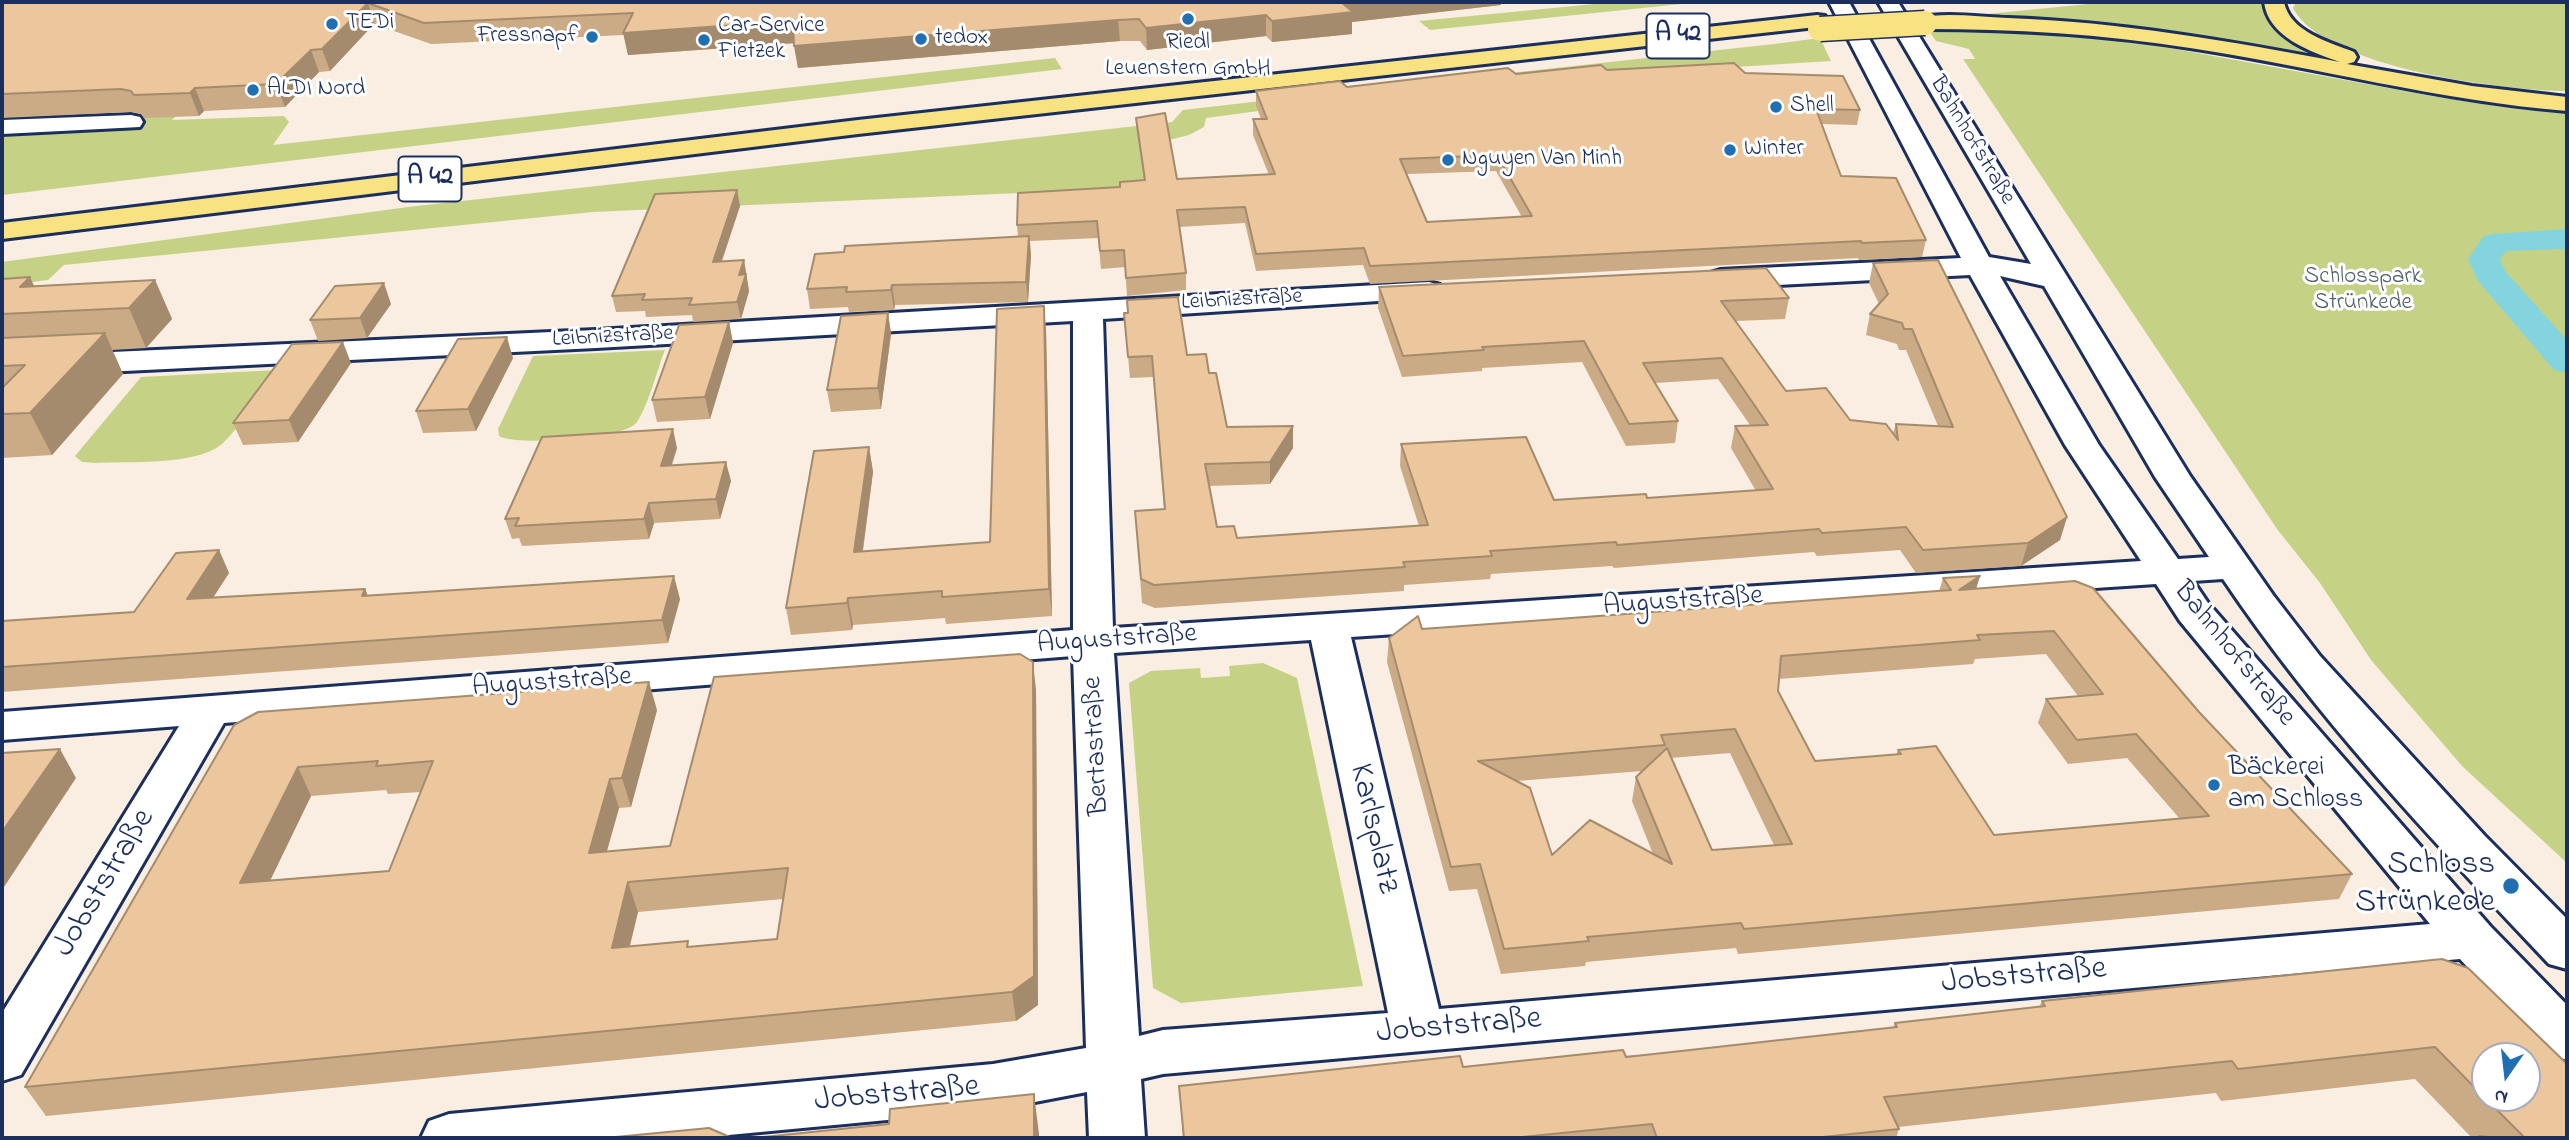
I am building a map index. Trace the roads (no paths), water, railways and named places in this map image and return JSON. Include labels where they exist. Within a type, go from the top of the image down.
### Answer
[{"type":"highway","name":"A 42","points":[[2,231],[858,127],[1539,50],[1612,50],[1816,19],[1865,2]]},
{"type":"highway","points":[[2274,2],[2277,18],[2296,33],[2368,64],[2453,85],[2567,97]]},
{"type":"highway","points":[[1921,17],[1997,3]]},
{"type":"highway","points":[[1816,19],[1921,17],[2060,26],[2150,36],[2424,86],[2567,104]]},
{"type":"highway","name":"A 42","points":[[2,213],[846,112],[1561,31],[1816,19]]},
{"type":"street","name":"Bahnhofstraße","points":[[1839,2],[1908,82],[2054,280],[2173,477],[2305,665],[2468,847],[2567,950]]},
{"type":"street","name":"Bahnhofstraße","points":[[1888,2],[1908,82],[1978,264],[2082,445],[2194,612],[2472,939],[2567,1039]]},
{"type":"street","points":[[2,127],[131,122]]},
{"type":"street","points":[[1697,280],[1940,269],[1978,264],[2018,268],[2054,280]]},
{"type":"street","name":"Leibnizstraße","points":[[2,367],[557,341],[1460,290]]},
{"type":"street","name":"Bertastraße","points":[[1088,311],[1093,643],[1117,1138]]},
{"type":"street","name":"Auguststraße","points":[[2,726],[1093,643],[2234,567]]},
{"type":"street","name":"Karlsplatz","points":[[1328,627],[1418,1031]]},
{"type":"street","name":"Jobststraße","points":[[2,1059],[210,710]]},
{"type":"street","name":"Jobststraße","points":[[449,1138],[993,1087],[1053,1078],[1163,1052],[2472,939]]},
{"type":"waterway","points":[[2567,239],[2503,241],[2494,244],[2484,259],[2490,274],[2567,362]]},
{"type":"place","name":"Riedl Leuenstern GmbH","points":[[1188,19]]},
{"type":"place","name":"TEDi","points":[[332,24]]},
{"type":"place","name":"Fressnapf","points":[[592,37]]},
{"type":"place","name":"tedox","points":[[921,39]]},
{"type":"place","name":"Car-Service Fietzek","points":[[704,40]]},
{"type":"place","name":"ALDI Nord","points":[[253,90]]},
{"type":"place","name":"Shell","points":[[1776,107]]},
{"type":"place","name":"Winter","points":[[1730,150]]},
{"type":"place","name":"Nguyen Van Minh","points":[[1448,160]]},
{"type":"place","name":"Bäckerei am Schloss","points":[[2214,785]]},
{"type":"place","name":"Schloss Strünkede","points":[[2511,886]]},
{"type":"park label","name":"Schlosspark Strünkede","points":[[2363,291]]}]
